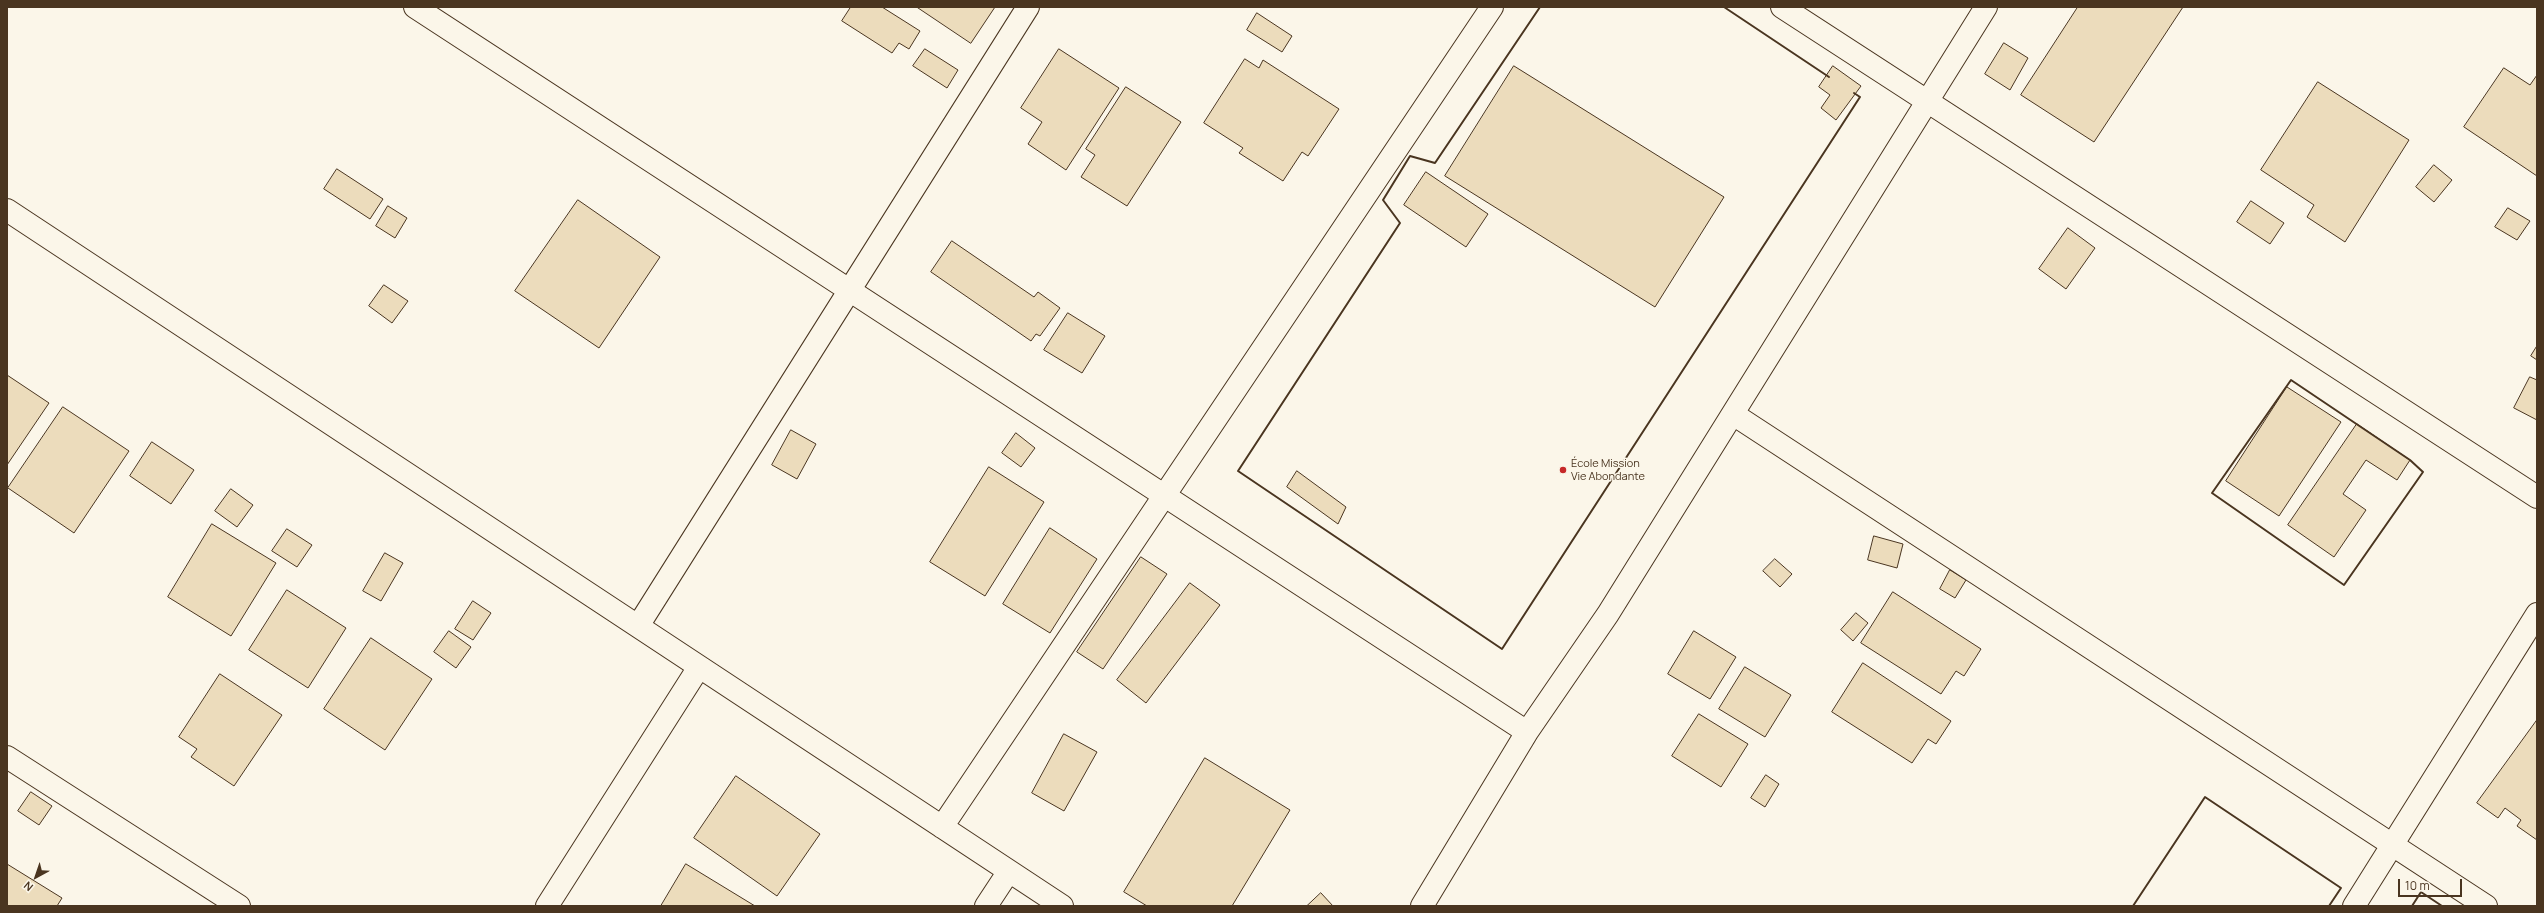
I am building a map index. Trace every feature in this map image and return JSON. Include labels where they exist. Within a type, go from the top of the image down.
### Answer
[{"type":"street","points":[[415,7],[1527,732]]},
{"type":"street","points":[[638,626],[1028,7]]},
{"type":"street","points":[[942,827],[1492,7]]},
{"type":"street","points":[[1782,7],[1926,102],[2537,497]]},
{"type":"street","points":[[1422,906],[1527,732],[1608,614],[1986,7]]},
{"type":"street","points":[[7,210],[1062,906]]},
{"type":"street","points":[[1733,414],[2486,906]]},
{"type":"street","points":[[2354,906],[2537,614]]},
{"type":"street","points":[[547,906],[700,667]]},
{"type":"street","points":[[7,757],[239,906]]},
{"type":"street","points":[[986,906],[1009,871]]},
{"type":"building","points":[[851,7],[882,7],[920,31],[909,49],[899,43],[892,53],[842,21]]},
{"type":"building","points":[[917,7],[995,7],[971,43]]},
{"type":"building","points":[[2078,7],[2183,7],[2094,142],[2021,95]]},
{"type":"building","points":[[1257,13],[1292,36],[1282,52],[1247,30]]},
{"type":"building","points":[[2004,43],[2028,58],[2010,90],[1985,74]]},
{"type":"building","points":[[925,49],[958,70],[947,88],[913,66]]},
{"type":"building","points":[[1059,49],[1119,88],[1066,170],[1028,144],[1042,122],[1021,108]]},
{"type":"building","points":[[1245,59],[1259,68],[1263,60],[1339,109],[1308,156],[1302,152],[1283,181],[1239,153],[1243,148],[1204,123]]},
{"type":"building","points":[[1514,66],[1724,197],[1655,307],[1445,176]]},
{"type":"building","points":[[1833,66],[1861,86],[1836,120],[1821,108],[1830,95],[1819,87]]},
{"type":"building","points":[[2504,68],[2530,85],[2537,75],[2537,176],[2464,127]]},
{"type":"building","points":[[2318,82],[2409,140],[2345,242],[2307,217],[2314,205],[2261,170]]},
{"type":"building","points":[[1126,87],[1181,122],[1127,206],[1081,177],[1095,155],[1086,149]]},
{"type":"building","points":[[2434,165],[2452,180],[2434,202],[2416,187]]},
{"type":"building","points":[[337,169],[383,199],[370,219],[324,189]]},
{"type":"building","points":[[1426,172],[1488,214],[1466,247],[1404,205]]},
{"type":"building","points":[[578,200],[660,257],[599,348],[515,291]]},
{"type":"building","points":[[2251,201],[2284,223],[2270,244],[2237,222]]},
{"type":"building","points":[[388,206],[407,218],[395,238],[376,226]]},
{"type":"building","points":[[2508,208],[2530,221],[2517,240],[2495,227]]},
{"type":"building","points":[[2068,228],[2095,248],[2066,289],[2039,269]]},
{"type":"building","points":[[952,241],[1034,297],[1038,292],[1060,308],[1040,336],[1036,334],[1031,341],[931,272]]},
{"type":"building","points":[[384,285],[408,301],[392,323],[369,306]]},
{"type":"building","points":[[1068,313],[1105,336],[1082,373],[1044,350]]},
{"type":"building","points":[[2537,346],[2537,360],[2531,356]]},
{"type":"building","points":[[7,375],[49,403],[7,465]]},
{"type":"building","points":[[2530,377],[2537,380],[2537,420],[2514,408]]},
{"type":"building","points":[[2287,387],[2341,422],[2279,516],[2226,481]]},
{"type":"building","points":[[63,407],[129,451],[74,533],[8,488]]},
{"type":"building","points":[[2357,424],[2410,460],[2397,480],[2366,460],[2343,494],[2366,510],[2334,557],[2288,525]]},
{"type":"building","points":[[791,430],[816,444],[797,479],[772,465]]},
{"type":"building","points":[[1016,433],[1035,448],[1021,467],[1002,453]]},
{"type":"building","points":[[152,442],[194,470],[171,504],[130,476]]},
{"type":"building","points":[[989,467],[1044,502],[985,596],[930,562]]},
{"type":"building","points":[[1297,471],[1346,507],[1338,524],[1287,487]]},
{"type":"building","points":[[231,489],[253,505],[237,527],[215,511]]},
{"type":"building","points":[[212,524],[276,563],[231,636],[168,597]]},
{"type":"building","points":[[1050,528],[1097,559],[1050,633],[1003,604]]},
{"type":"building","points":[[287,529],[312,545],[297,567],[272,551]]},
{"type":"building","points":[[1874,536],[1903,544],[1897,568],[1868,560]]},
{"type":"building","points":[[385,553],[403,563],[381,601],[363,591]]},
{"type":"building","points":[[1141,557],[1167,574],[1103,669],[1077,652]]},
{"type":"building","points":[[1775,559],[1792,574],[1780,587],[1763,571]]},
{"type":"building","points":[[1950,570],[1966,580],[1955,598],[1940,589]]},
{"type":"building","points":[[1190,583],[1220,605],[1146,703],[1117,680]]},
{"type":"building","points":[[287,590],[346,628],[308,688],[249,650]]},
{"type":"building","points":[[1893,592],[1981,649],[1964,676],[1956,671],[1941,694],[1861,643]]},
{"type":"building","points":[[473,601],[491,613],[473,640],[455,629]]},
{"type":"building","points":[[1856,613],[1868,623],[1853,641],[1841,630]]},
{"type":"building","points":[[449,631],[471,647],[456,668],[434,652]]},
{"type":"building","points":[[1694,631],[1736,657],[1710,699],[1668,674]]},
{"type":"building","points":[[371,638],[432,679],[385,750],[324,709]]},
{"type":"building","points":[[1863,663],[1951,721],[1936,744],[1928,739],[1912,763],[1832,712]]},
{"type":"building","points":[[1745,667],[1791,695],[1765,737],[1719,709]]},
{"type":"building","points":[[220,674],[282,715],[234,786],[191,757],[197,749],[179,737]]},
{"type":"building","points":[[1699,714],[1748,744],[1721,787],[1672,756]]},
{"type":"building","points":[[2537,720],[2537,840],[2517,826],[2521,820],[2505,808],[2498,818],[2477,803]]},
{"type":"building","points":[[1064,734],[1097,752],[1064,811],[1032,793]]},
{"type":"building","points":[[1205,758],[1290,810],[1232,906],[1147,906],[1124,892]]},
{"type":"building","points":[[1766,775],[1779,784],[1765,807],[1751,798]]},
{"type":"building","points":[[736,776],[820,834],[777,896],[694,838]]},
{"type":"building","points":[[31,792],[52,806],[39,825],[18,811]]},
{"type":"building","points":[[7,864],[62,898],[57,906],[7,906]]},
{"type":"building","points":[[686,864],[755,906],[661,906]]},
{"type":"building","points":[[1321,893],[1333,906],[1307,906]]},
{"type":"wall","points":[[1540,7],[1435,163],[1410,156],[1383,200],[1400,223],[1238,471],[1502,649],[1860,97],[1854,93]]},
{"type":"wall","points":[[1724,7],[1829,77]]},
{"type":"wall","points":[[2291,380],[2410,460],[2423,472],[2344,585],[2212,493],[2291,380]]},
{"type":"wall","points":[[2133,906],[2205,797],[2341,888],[2329,906]]},
{"type":"wall","points":[[2412,906],[2421,892],[2442,906]]},
{"type":"place","name":"École Mission Vie Abondante","points":[[1563,470]]}]
